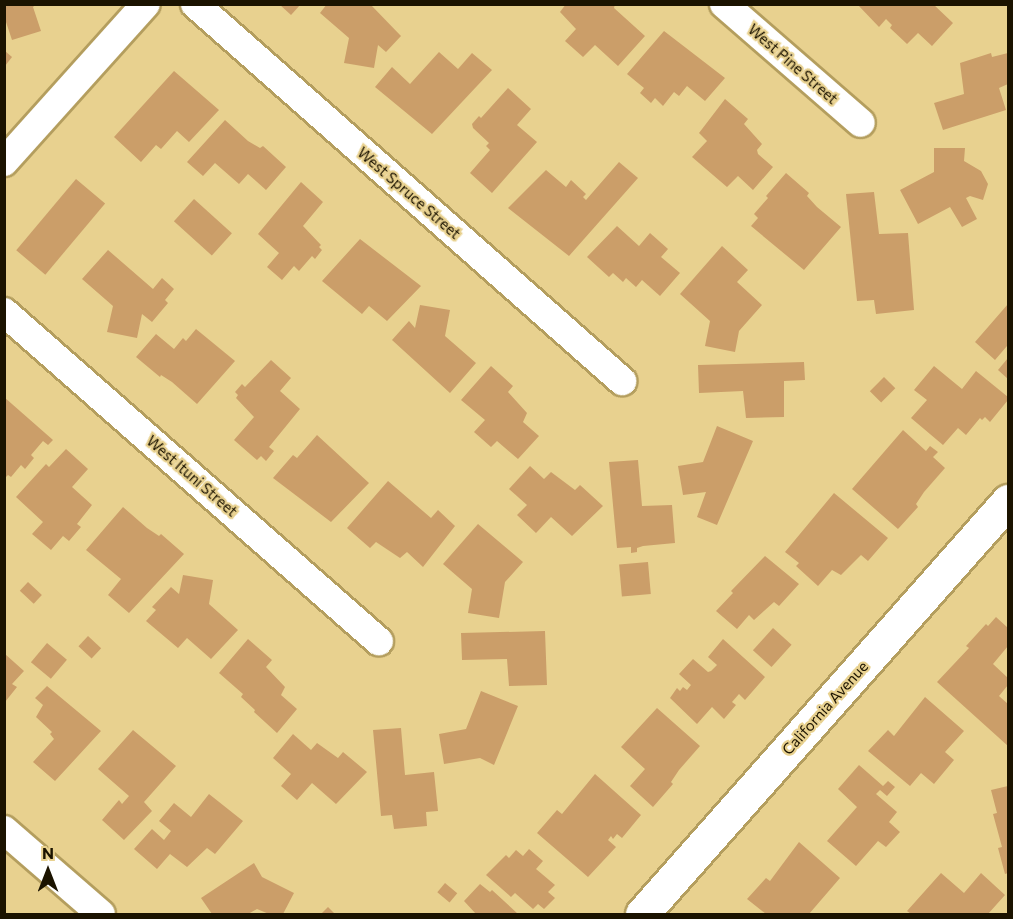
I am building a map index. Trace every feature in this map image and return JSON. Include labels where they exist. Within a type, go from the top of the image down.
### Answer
[{"type":"street","points":[[4,162],[146,4]]},
{"type":"street","name":"West Spruce Street","points":[[195,4],[622,381]]},
{"type":"street","name":"West Pine Street","points":[[724,4],[861,123]]},
{"type":"street","name":"West Ituni Street","points":[[4,312],[379,641]]},
{"type":"street","name":"California Avenue","points":[[642,915],[1008,501]]},
{"type":"street","points":[[4,830],[102,915]]},
{"type":"building","points":[[4,4],[36,4],[33,7],[41,31],[12,40],[4,16]]},
{"type":"building","points":[[279,4],[301,4],[291,15]]},
{"type":"building","points":[[327,4],[370,4],[401,36],[386,52],[378,45],[374,68],[344,63],[349,38],[320,13]]},
{"type":"building","points":[[566,4],[615,4],[614,8],[645,36],[618,66],[595,45],[583,57],[565,41],[576,29],[560,12]]},
{"type":"building","points":[[857,4],[933,4],[953,23],[932,46],[918,33],[907,44],[890,28],[892,25],[886,19],[879,27]]},
{"type":"building","points":[[664,31],[725,78],[705,101],[687,86],[679,96],[674,92],[663,106],[655,98],[651,103],[640,93],[644,88],[627,74]]},
{"type":"building","points":[[5,51],[12,57],[5,66]]},
{"type":"building","points":[[439,52],[458,69],[472,53],[492,70],[432,134],[375,87],[392,67],[410,84]]},
{"type":"building","points":[[991,53],[992,57],[1008,53],[1008,84],[999,88],[1006,110],[943,130],[934,103],[964,94],[960,63]]},
{"type":"building","points":[[174,71],[219,110],[189,142],[177,131],[161,149],[156,145],[141,162],[114,137]]},
{"type":"building","points":[[508,88],[531,109],[517,125],[537,142],[492,193],[470,173],[490,150],[486,146],[489,143],[473,128],[472,124],[479,116],[481,118]]},
{"type":"building","points":[[725,99],[748,119],[744,124],[762,144],[757,150],[758,154],[773,167],[753,190],[738,176],[727,187],[692,157],[707,141],[699,133]]},
{"type":"building","points":[[225,120],[248,141],[260,148],[263,146],[286,167],[266,190],[248,174],[239,184],[215,163],[203,176],[187,162]]},
{"type":"building","points":[[934,148],[965,148],[964,161],[981,171],[988,184],[983,200],[970,196],[966,198],[977,219],[962,227],[950,207],[918,224],[900,190],[934,172]]},
{"type":"building","points":[[619,162],[638,178],[569,256],[508,208],[546,170],[566,187],[571,180],[586,194],[583,197],[586,200]]},
{"type":"building","points":[[786,173],[809,193],[807,196],[817,207],[841,227],[804,270],[751,226],[758,218],[754,214]]},
{"type":"building","points":[[76,179],[105,203],[45,275],[16,250]]},
{"type":"building","points":[[301,182],[323,202],[303,226],[321,245],[319,247],[322,250],[315,259],[312,256],[299,271],[294,266],[282,280],[267,267],[279,253],[258,234]]},
{"type":"building","points":[[874,192],[879,234],[908,233],[914,310],[876,314],[874,300],[857,301],[846,194]]},
{"type":"building","points":[[194,199],[232,233],[212,255],[174,221]]},
{"type":"building","points":[[617,226],[639,246],[650,233],[668,249],[661,257],[680,273],[660,296],[642,280],[636,287],[626,278],[623,282],[613,273],[609,277],[587,257]]},
{"type":"building","points":[[360,239],[421,286],[387,321],[369,306],[362,314],[322,281]]},
{"type":"building","points":[[722,246],[748,270],[737,282],[762,305],[739,331],[735,352],[705,346],[710,321],[680,294]]},
{"type":"building","points":[[108,250],[153,289],[162,278],[174,289],[165,300],[168,303],[152,322],[142,314],[137,338],[107,332],[113,306],[82,279]]},
{"type":"building","points":[[1008,304],[1008,348],[1007,346],[995,360],[975,342]]},
{"type":"building","points":[[420,305],[450,310],[445,336],[476,363],[450,393],[392,340],[409,321],[415,328]]},
{"type":"building","points":[[196,329],[235,361],[197,404],[172,382],[161,375],[160,377],[136,357],[156,334],[174,349],[183,338],[186,341]]},
{"type":"building","points":[[1008,358],[1008,379],[998,370]]},
{"type":"building","points":[[271,360],[291,378],[280,391],[300,409],[269,447],[274,451],[266,461],[261,456],[257,460],[234,440],[254,417],[236,398],[238,395],[235,392],[242,384],[245,387]]},
{"type":"building","points":[[804,362],[805,380],[784,381],[784,417],[746,418],[743,391],[699,393],[698,365]]},
{"type":"building","points":[[491,366],[513,386],[508,392],[527,413],[523,422],[539,436],[518,459],[497,441],[491,447],[474,432],[485,420],[461,400]]},
{"type":"building","points":[[934,366],[962,389],[976,371],[1008,397],[1008,400],[990,422],[985,417],[982,420],[980,418],[966,435],[958,428],[943,445],[911,418],[927,400],[914,390]]},
{"type":"building","points":[[884,377],[895,388],[881,402],[870,391]]},
{"type":"building","points":[[4,397],[53,440],[48,445],[43,441],[31,455],[34,458],[25,469],[21,465],[11,477],[8,475],[4,479]]},
{"type":"building","points":[[717,426],[753,441],[717,525],[697,517],[706,492],[683,495],[678,466],[703,462]]},
{"type":"building","points":[[903,430],[926,451],[930,446],[938,452],[933,457],[945,468],[924,492],[916,504],[918,507],[898,529],[852,489]]},
{"type":"building","points":[[317,435],[369,483],[331,522],[273,478],[293,455],[297,458]]},
{"type":"building","points":[[66,449],[88,469],[72,487],[92,505],[77,524],[81,527],[69,541],[63,536],[51,550],[32,534],[43,522],[16,497],[46,464],[49,467]]},
{"type":"building","points":[[638,460],[642,506],[672,505],[675,543],[643,546],[637,548],[637,552],[631,553],[631,547],[617,548],[609,462]]},
{"type":"building","points":[[530,466],[544,479],[551,472],[575,490],[580,485],[603,506],[572,536],[551,517],[536,533],[517,515],[527,505],[509,489]]},
{"type":"building","points":[[388,481],[431,518],[438,510],[455,526],[423,567],[407,552],[400,558],[376,542],[370,548],[347,528]]},
{"type":"building","points":[[834,493],[888,538],[868,561],[861,555],[841,575],[832,570],[818,586],[796,566],[799,563],[785,552]]},
{"type":"building","points":[[123,507],[147,528],[159,536],[161,534],[184,554],[129,613],[108,595],[121,579],[86,550]]},
{"type":"building","points":[[478,524],[523,562],[505,582],[499,618],[468,613],[472,589],[443,564]]},
{"type":"building","points":[[765,556],[799,584],[779,606],[774,602],[754,620],[749,615],[737,629],[716,611],[733,593],[731,591]]},
{"type":"building","points":[[648,562],[651,594],[622,596],[619,565]]},
{"type":"building","points":[[183,575],[213,580],[209,604],[238,630],[211,659],[187,638],[178,648],[146,621],[156,610],[152,607],[171,587],[179,594]]},
{"type":"building","points":[[28,582],[42,595],[34,604],[20,591]]},
{"type":"building","points":[[996,617],[1008,628],[1008,646],[993,664],[1008,678],[1008,685],[999,696],[1008,704],[1008,746],[937,682],[969,648],[966,646],[986,624],[988,626]]},
{"type":"building","points":[[773,628],[792,645],[772,667],[753,650]]},
{"type":"building","points":[[545,631],[547,685],[509,686],[507,659],[462,660],[461,633]]},
{"type":"building","points":[[88,636],[101,648],[92,659],[78,646]]},
{"type":"building","points":[[248,639],[272,660],[266,667],[285,687],[281,695],[297,709],[277,733],[254,712],[255,710],[241,697],[243,694],[219,673]]},
{"type":"building","points":[[723,639],[765,677],[745,700],[739,694],[732,702],[736,705],[724,719],[712,707],[697,724],[670,698],[677,688],[680,691],[683,687],[687,690],[691,685],[679,674],[693,659],[708,672],[717,665],[708,657]]},
{"type":"building","points":[[47,643],[67,660],[51,679],[31,662]]},
{"type":"building","points":[[5,654],[24,671],[12,684],[17,687],[5,702]]},
{"type":"building","points":[[47,686],[101,731],[55,781],[33,762],[54,739],[50,734],[52,732],[36,717],[43,705],[35,698]]},
{"type":"building","points":[[481,691],[518,706],[494,765],[480,758],[444,764],[439,734],[466,729]]},
{"type":"building","points":[[925,697],[964,731],[945,752],[954,760],[934,784],[921,773],[910,786],[868,751],[888,730],[894,736]]},
{"type":"building","points":[[657,708],[700,746],[679,770],[671,782],[673,784],[653,807],[630,786],[645,769],[621,747]]},
{"type":"building","points":[[401,728],[405,775],[434,772],[438,811],[426,812],[427,826],[394,829],[392,815],[381,816],[373,730]]},
{"type":"building","points":[[133,730],[176,766],[144,802],[152,811],[124,840],[102,820],[119,800],[122,804],[129,796],[98,769]]},
{"type":"building","points":[[293,734],[311,750],[317,743],[338,758],[343,752],[367,772],[336,804],[312,783],[297,800],[281,786],[291,774],[273,758]]},
{"type":"building","points":[[859,765],[883,786],[888,781],[895,787],[887,796],[880,790],[876,794],[897,812],[889,822],[900,832],[886,847],[878,841],[856,866],[827,841],[857,807],[838,789]]},
{"type":"building","points":[[595,774],[641,815],[622,838],[617,834],[613,839],[611,836],[608,840],[616,847],[588,877],[537,833],[557,810],[562,814]]},
{"type":"building","points":[[1008,786],[1008,873],[1005,874],[998,848],[1002,847],[993,814],[997,813],[991,790]]},
{"type":"building","points":[[209,794],[243,821],[215,854],[207,848],[187,867],[170,854],[157,869],[134,849],[152,829],[164,840],[171,831],[159,821],[174,803],[191,817]]},
{"type":"building","points":[[799,842],[840,878],[809,914],[766,914],[747,899],[766,878],[770,881]]},
{"type":"building","points":[[529,849],[543,861],[536,869],[555,885],[548,892],[555,898],[544,909],[538,904],[533,909],[515,893],[511,897],[486,875],[506,855],[509,858],[516,850],[523,856]]},
{"type":"building","points":[[254,863],[262,877],[294,893],[283,914],[269,914],[257,909],[248,914],[212,914],[201,898]]},
{"type":"building","points":[[941,873],[964,893],[981,873],[1005,895],[988,914],[911,914],[907,911]]},
{"type":"building","points":[[445,883],[457,893],[450,902],[437,892]]},
{"type":"building","points":[[480,884],[490,892],[492,890],[518,914],[476,914],[464,901]]},
{"type":"building","points":[[328,907],[335,914],[321,914]]}]
